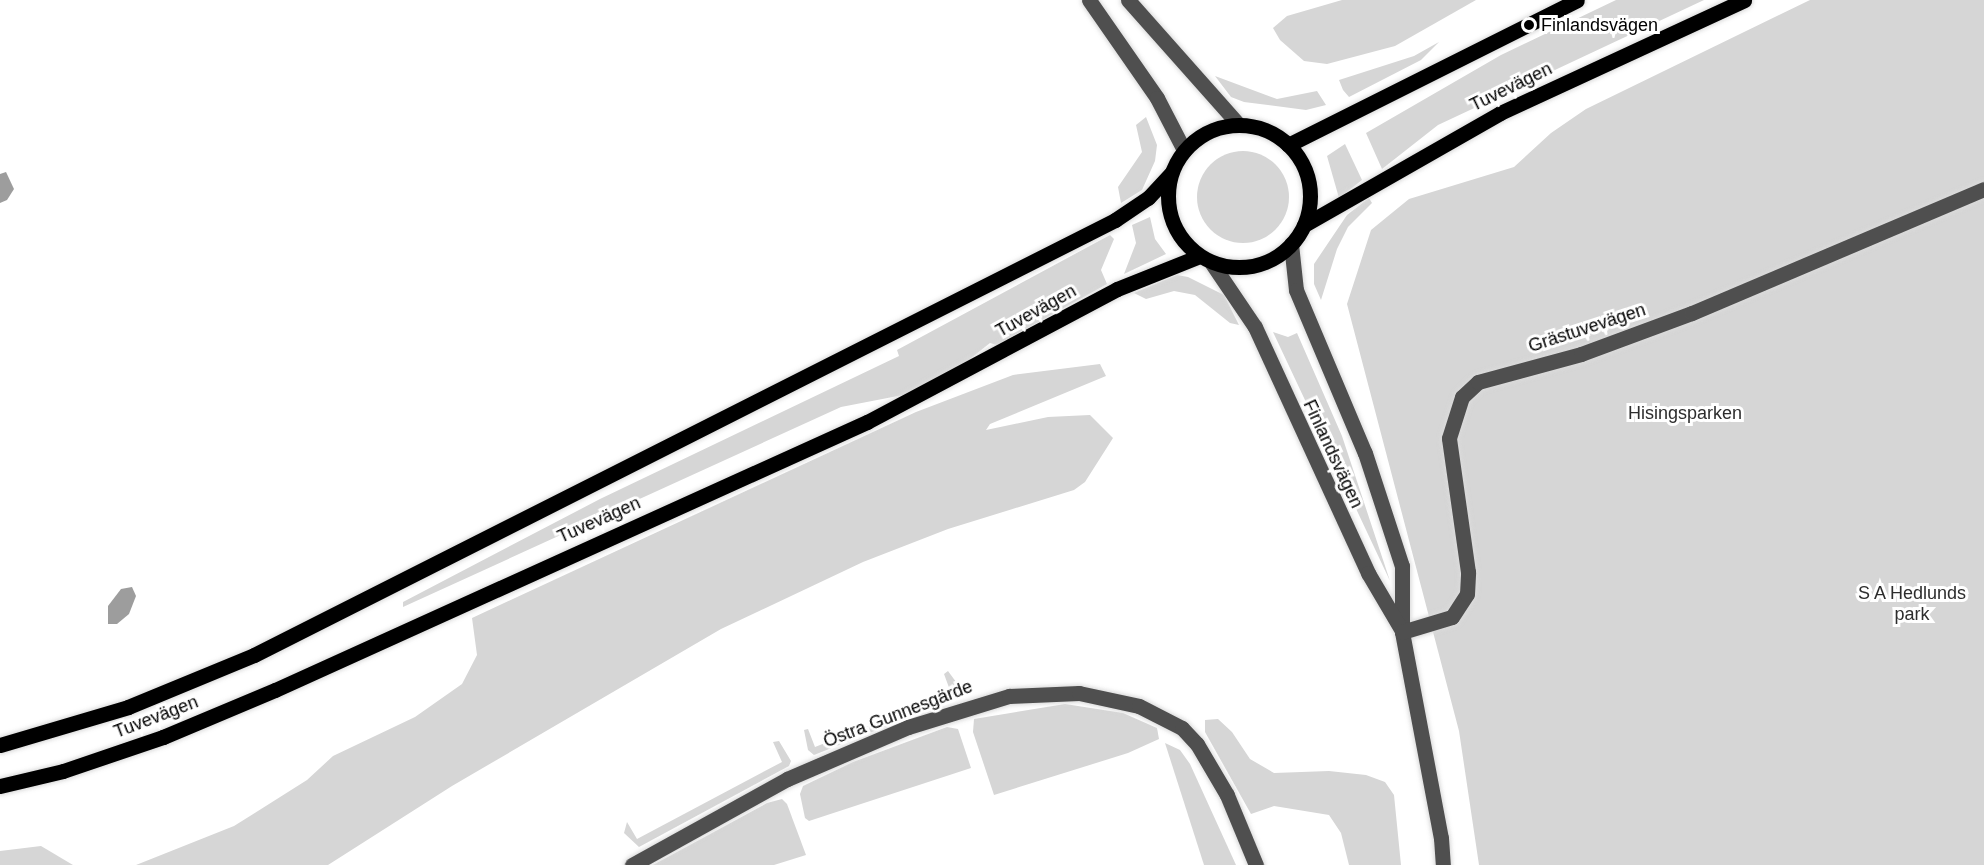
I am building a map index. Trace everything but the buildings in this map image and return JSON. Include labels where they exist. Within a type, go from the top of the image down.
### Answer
[{"type":"main road","points":[[1288,145],[1577,0]]},
{"type":"main road","name":"Tuvevägen","points":[[1304,225],[1500,113],[1744,0]]},
{"type":"main road","name":"Tuvevägen","points":[[0,745],[128,707],[254,655],[1115,220],[1148,198],[1171,173],[1184,150],[1211,130],[1238,124],[1260,128],[1288,145],[1302,162],[1309,182],[1309,204],[1304,225],[1291,244],[1268,261],[1254,266],[1239,267],[1206,259],[1181,238],[1170,213],[1171,173]]},
{"type":"main road","name":"Tuvevägen","points":[[0,786],[63,771],[163,737],[275,690],[867,422],[1117,289],[1206,259]]},
{"type":"street","points":[[1089,0],[1157,98],[1184,150]]},
{"type":"street","points":[[1128,0],[1238,124]]},
{"type":"street","name":"Grästuvevägen","points":[[1402,632],[1452,617],[1467,594],[1468,572],[1449,438],[1462,396],[1478,382],[1581,354],[1692,313],[1984,189]]},
{"type":"street","name":"Finlandsvägen","points":[[1291,244],[1296,290],[1365,453],[1402,566],[1402,632],[1441,838],[1443,865]]},
{"type":"street","name":"Finlandsvägen","points":[[1206,259],[1255,327],[1368,573],[1402,632]]},
{"type":"street","name":"Östra Gunnesgärde","points":[[632,865],[787,779],[908,728],[1009,696],[1079,693],[1139,706],[1182,728],[1197,744],[1227,795],[1256,865]]},
{"type":"green space","points":[[1342,0],[1476,0],[1395,46],[1327,64],[1304,61],[1280,40],[1273,28],[1287,16]]},
{"type":"green space","points":[[1616,0],[1704,0],[1438,125],[1382,169],[1366,133],[1501,55]]},
{"type":"green space","name":"Hisingsparken","points":[[1810,0],[1984,0],[1984,865],[1479,865],[1459,731],[1347,304],[1371,230],[1409,199],[1514,167],[1551,133],[1586,109]]},
{"type":"green space","points":[[1439,42],[1421,60],[1349,97],[1343,90],[1339,80],[1414,56]]},
{"type":"green space","points":[[1215,76],[1277,99],[1317,91],[1326,105],[1306,110],[1244,102],[1231,97]]},
{"type":"green space","points":[[1146,117],[1157,145],[1155,161],[1142,190],[1121,203],[1118,187],[1142,152],[1136,125]]},
{"type":"green space","points":[[1345,144],[1362,180],[1339,198],[1327,156]]},
{"type":"green space","points":[[1243,151],[1261,155],[1275,165],[1285,179],[1289,197],[1285,215],[1275,229],[1261,239],[1243,243],[1225,239],[1211,229],[1201,215],[1197,197],[1201,179],[1211,165],[1225,155]]},
{"type":"green space","points":[[1369,198],[1372,203],[1348,227],[1337,249],[1321,300],[1314,284],[1314,264],[1347,215]]},
{"type":"green space","points":[[1150,217],[1155,239],[1166,254],[1124,274],[1136,243],[1132,225]]},
{"type":"green space","points":[[1110,235],[1114,239],[1101,270],[1107,284],[997,345],[990,343],[961,366],[903,395],[841,407],[403,607],[403,602],[600,499],[899,356],[897,350]]},
{"type":"green space","points":[[1177,275],[1188,277],[1224,295],[1239,325],[1230,323],[1195,295],[1174,291],[1146,299],[1134,293]]},
{"type":"green space","points":[[1273,332],[1288,337],[1297,333],[1342,436],[1390,581]]},
{"type":"green space","points":[[1100,364],[1106,376],[990,424],[986,430],[1048,417],[1090,415],[1113,438],[1085,482],[1074,490],[948,529],[863,562],[721,629],[452,786],[328,865],[136,865],[234,826],[307,780],[333,756],[415,717],[462,684],[477,655],[472,618],[916,412],[1013,375]]},
{"type":"green space","points":[[948,671],[959,686],[955,699],[814,755],[808,750],[804,730],[808,729],[815,747],[951,693],[944,674]]},
{"type":"green space","points":[[1065,704],[1123,713],[1157,728],[1159,739],[1128,753],[994,795],[973,732],[974,719]]},
{"type":"green space","points":[[1218,719],[1232,732],[1250,759],[1274,773],[1329,771],[1366,775],[1385,782],[1394,795],[1401,865],[1349,865],[1341,833],[1329,815],[1274,806],[1251,814],[1205,732],[1205,720]]},
{"type":"green space","points":[[947,727],[958,729],[971,768],[809,821],[805,818],[800,794],[803,786],[853,762]]},
{"type":"green space","points":[[779,741],[791,761],[789,766],[639,847],[624,833],[627,822],[637,839],[782,762],[773,742]]},
{"type":"green space","points":[[1165,743],[1180,750],[1190,764],[1236,865],[1204,865]]},
{"type":"green space","points":[[782,799],[787,804],[806,855],[774,865],[653,865],[767,803]]},
{"type":"green space","points":[[41,846],[73,865],[0,865],[0,851]]},
{"type":"shaded area","points":[[6,172],[14,189],[7,200],[0,203],[0,174]]},
{"type":"shaded area","points":[[132,587],[136,596],[129,614],[117,624],[108,624],[108,606],[121,589]]},
{"type":"place","name":"Finlandsvägen","points":[[1529,25]]},
{"type":"park label","name":"S A Hedlunds park","points":[[1912,604]]}]
